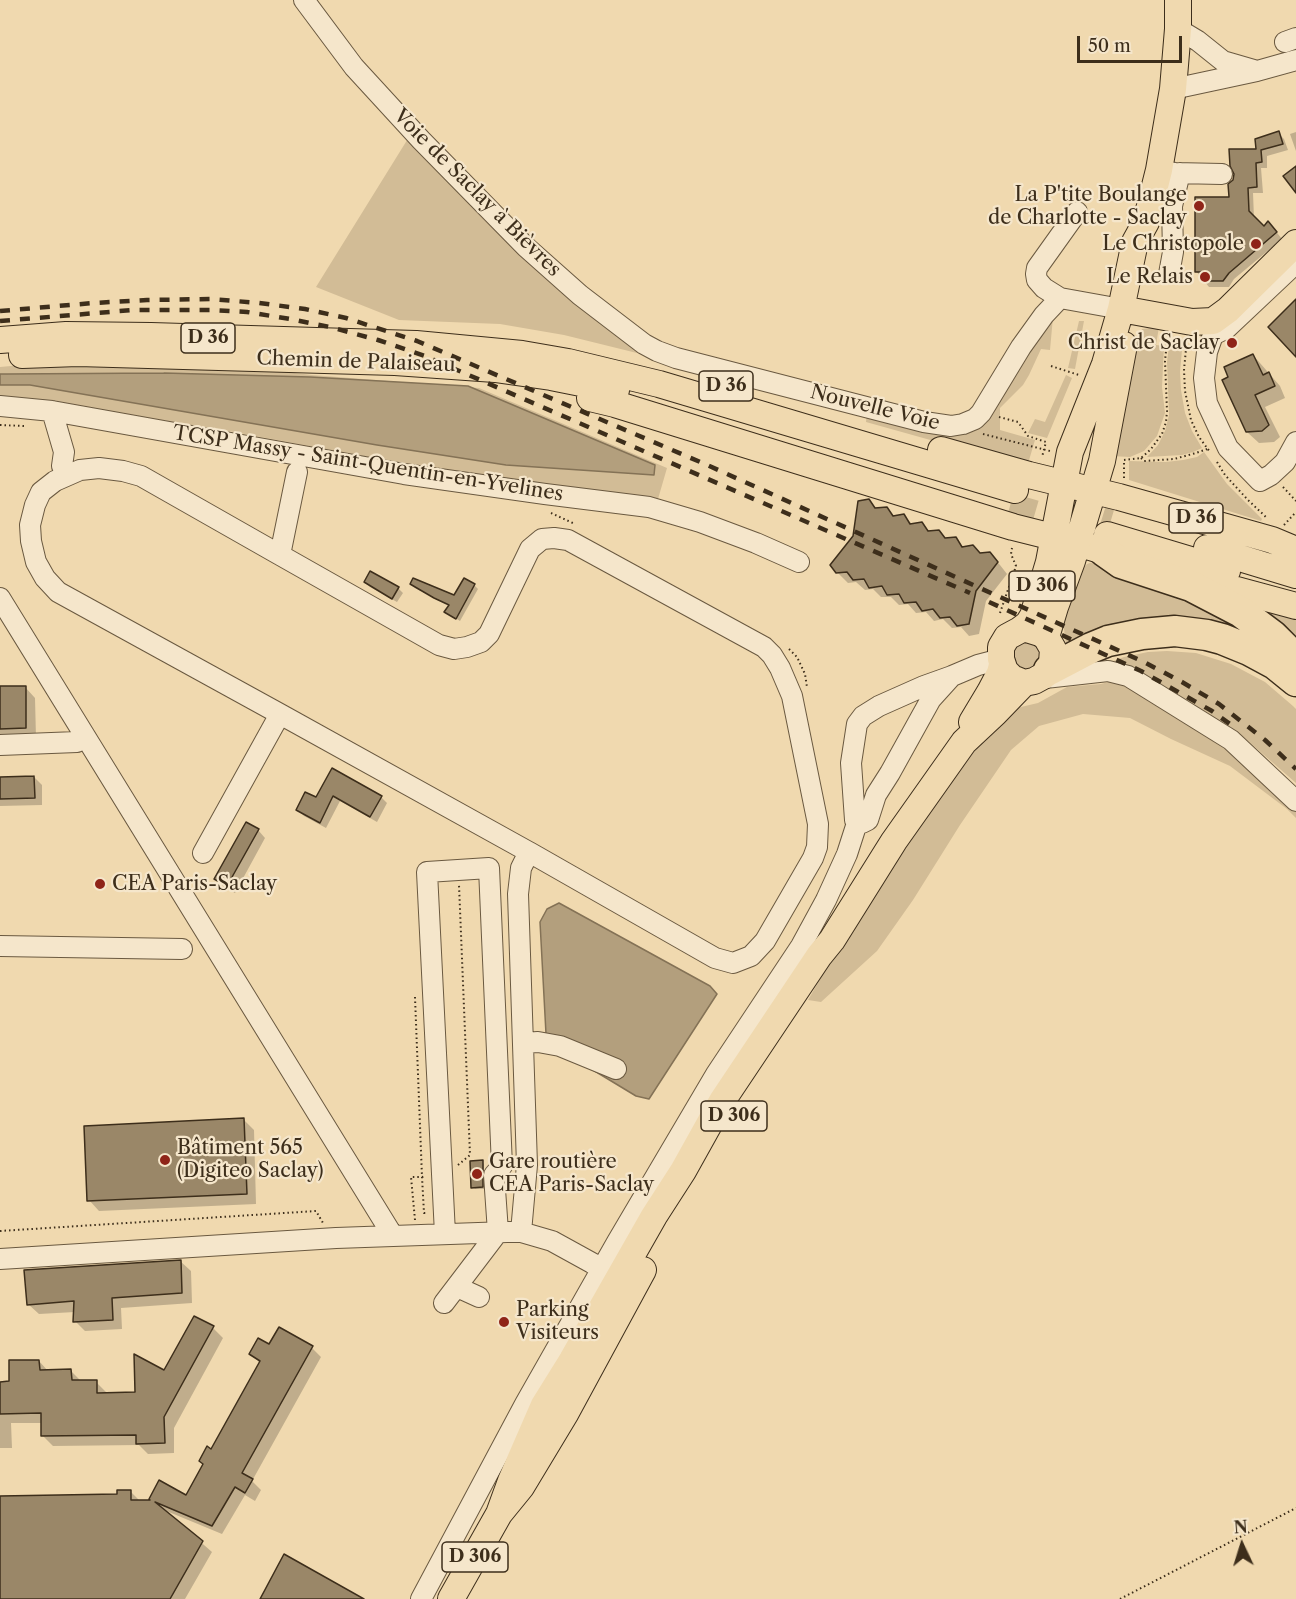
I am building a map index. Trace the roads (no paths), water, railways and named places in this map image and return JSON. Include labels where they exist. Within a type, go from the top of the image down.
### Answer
[{"type":"highway","points":[[1100,537],[1121,563],[1191,586],[1240,612],[1273,636],[1296,658]]},
{"type":"highway","points":[[1038,677],[1108,641],[1142,634],[1175,632],[1214,637],[1249,650],[1275,664],[1296,681]]},
{"type":"main road","points":[[1064,482],[1076,434],[1127,310],[1147,244],[1147,228],[1170,172],[1178,0]]},
{"type":"main road","points":[[1127,310],[1213,328],[1228,310],[1296,243]]},
{"type":"main road","points":[[1111,473],[1127,310]]},
{"type":"main road","name":"Chemin de Palaiseau","points":[[0,340],[66,335],[416,344]]},
{"type":"main road","name":"D 36","points":[[416,344],[474,337],[568,348],[664,369],[1029,474],[1064,482],[1111,473],[1296,550]]},
{"type":"main road","name":"D 36","points":[[416,344],[522,354],[623,374],[1012,498],[631,393],[551,377],[495,369]]},
{"type":"main road","name":"Chemin de Palaiseau","points":[[0,357],[112,353],[395,362],[495,369]]},
{"type":"main road","name":"D 36","points":[[495,369],[542,387],[615,404],[1053,537],[1100,537],[1296,575]]},
{"type":"main road","name":"D 306","points":[[1100,537],[1111,473]]},
{"type":"main road","name":"D 306","points":[[1020,630],[1033,616],[1049,562],[1064,482]]},
{"type":"main road","points":[[1046,637],[1055,607],[1100,537]]},
{"type":"main road","name":"D 36","points":[[1100,537],[1296,591]]},
{"type":"main road","name":"D 36","points":[[1100,537],[1217,585],[1296,606]]},
{"type":"main road","points":[[1020,630],[1034,630],[1046,637],[1054,656],[1038,677],[1011,678],[1001,662],[1001,647],[1004,642],[1012,633],[1020,630]]},
{"type":"main road","name":"D 306","points":[[964,742],[971,723],[1000,673],[1001,662]]},
{"type":"main road","name":"D 306","points":[[451,1599],[499,1514],[521,1487],[565,1414],[617,1279],[807,992],[825,959],[832,940],[894,841],[964,742],[1038,677]]},
{"type":"street","name":"Voie de Saclay à Bièvres","points":[[304,0],[354,67],[421,140],[526,247],[580,295],[644,344],[676,358]]},
{"type":"street","points":[[1178,29],[1198,41],[1222,61],[1257,71]]},
{"type":"street","points":[[1173,89],[1296,60]]},
{"type":"street","points":[[1169,274],[1173,252],[1170,172],[1222,174]]},
{"type":"street","points":[[1077,212],[1037,268],[1037,280],[1044,288],[1060,298],[1127,310]]},
{"type":"street","points":[[1147,228],[1173,231]]},
{"type":"street","points":[[1296,263],[1227,328],[1213,328],[1204,378],[1207,403],[1228,448],[1266,478],[1285,462],[1296,442]]},
{"type":"street","name":"Nouvelle Voie","points":[[676,358],[924,422],[951,426],[975,419],[981,413],[1038,323],[1060,298]]},
{"type":"street","name":"TCSP Massy - Saint-Quentin-en-Yvelines","points":[[0,406],[52,411],[404,474],[649,507],[700,522],[799,562]]},
{"type":"street","points":[[52,411],[64,452],[62,466],[67,475]]},
{"type":"street","points":[[99,468],[141,476],[439,645],[454,649],[467,648],[481,642],[489,634],[530,549],[542,539],[554,538],[568,540],[764,647],[772,655],[792,696],[818,824],[813,858],[765,941],[751,956],[733,963],[715,958],[529,852],[58,592],[45,578],[36,562],[30,525],[41,492],[67,475],[80,470],[99,468]]},
{"type":"street","points":[[280,555],[297,472]]},
{"type":"street","points":[[0,598],[389,1230]]},
{"type":"street","points":[[421,1599],[525,1404],[617,1279],[716,1074],[801,946],[826,900],[847,854],[857,823],[851,763],[857,724],[863,716],[879,706],[924,686],[978,665],[1001,662]]},
{"type":"street","points":[[1038,677],[1108,671],[1128,676],[1232,740],[1296,801]]},
{"type":"street","points":[[857,823],[868,820],[876,795],[931,699],[952,676]]},
{"type":"street","points":[[203,852],[280,714]]},
{"type":"street","points":[[0,745],[77,742]]},
{"type":"street","points":[[521,1232],[527,1165],[518,894],[521,868],[529,852]]},
{"type":"street","points":[[444,1302],[498,1232],[494,1175],[502,1166],[489,868],[427,872],[445,1234]]},
{"type":"street","points":[[0,946],[182,949]]},
{"type":"street","points":[[524,1043],[538,1042],[560,1046],[616,1069]]},
{"type":"street","points":[[0,1259],[389,1230],[445,1234],[521,1232],[552,1241],[617,1279]]},
{"type":"street","points":[[457,1287],[479,1297]]},
{"type":"tunnel","points":[[1010,506],[1079,526]]},
{"type":"tunnel","points":[[1065,506],[1111,520]]},
{"type":"railway","points":[[0,311],[93,303],[211,299],[305,309],[346,318],[417,341],[705,464],[1144,662],[1219,704],[1265,740],[1296,769]]},
{"type":"railway","points":[[0,321],[133,310],[211,310],[247,312],[290,319],[378,340],[425,356],[970,593]]},
{"type":"railway","points":[[989,602],[1141,671],[1212,711],[1234,727]]},
{"type":"place","name":"La P'tite Boulange de Charlotte - Saclay","points":[[1199,206]]},
{"type":"place","name":"Le Christopole","points":[[1256,244]]},
{"type":"place","name":"Le Relais","points":[[1205,277]]},
{"type":"place","name":"Christ de Saclay","points":[[1232,343]]},
{"type":"place","name":"CEA Paris-Saclay","points":[[100,884]]},
{"type":"place","name":"Bâtiment 565 (Digiteo Saclay)","points":[[165,1160]]},
{"type":"place","name":"Gare routière CEA Paris-Saclay","points":[[477,1174]]},
{"type":"place","name":"Parking Visiteurs","points":[[504,1322]]}]
